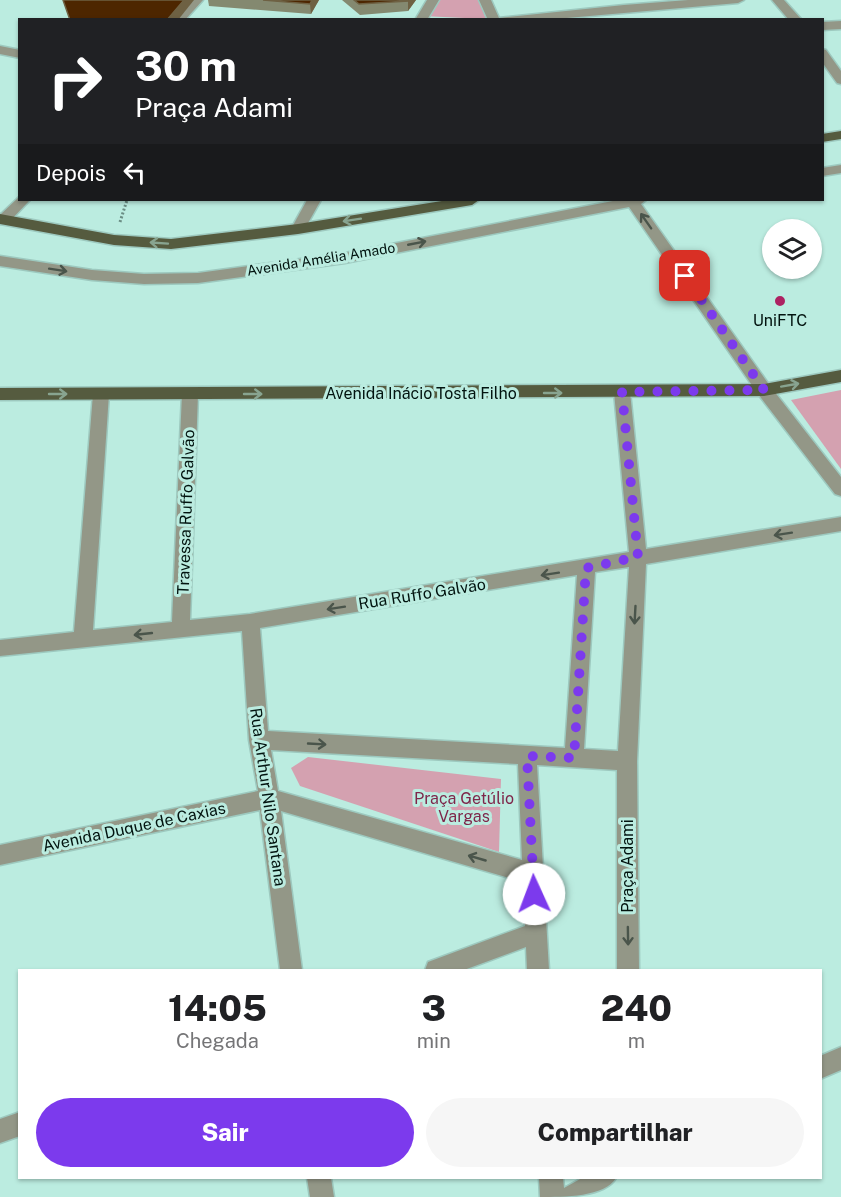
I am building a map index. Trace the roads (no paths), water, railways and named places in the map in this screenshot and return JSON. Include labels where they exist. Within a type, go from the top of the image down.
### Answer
[{"type":"main road","points":[[824,138],[841,135]]},
{"type":"main road","points":[[2,220],[114,240],[171,244],[298,229],[466,201]]},
{"type":"main road","name":"Avenida Inácio Tosta Filho","points":[[0,394],[764,390],[841,376]]},
{"type":"street","points":[[180,18],[197,0]]},
{"type":"street","points":[[422,18],[433,0]]},
{"type":"street","points":[[485,0],[493,18]]},
{"type":"street","points":[[519,18],[622,4],[738,0]]},
{"type":"street","points":[[778,0],[794,18]]},
{"type":"street","points":[[622,4],[630,18]]},
{"type":"street","points":[[824,26],[841,25]]},
{"type":"street","points":[[0,50],[18,54]]},
{"type":"street","points":[[824,56],[841,80]]},
{"type":"street","points":[[824,172],[841,169]]},
{"type":"street","points":[[2,220],[22,201]]},
{"type":"street","points":[[298,229],[313,201]]},
{"type":"street","name":"Avenida Amélia Amado","points":[[0,261],[92,275],[133,278],[198,278],[345,258],[629,201]]},
{"type":"street","points":[[635,201],[764,390],[841,489]]},
{"type":"street","name":"Praça Adami","points":[[622,392],[638,557],[627,761],[628,969]]},
{"type":"street","points":[[83,640],[101,394]]},
{"type":"street","name":"Travessa Ruffo Galvão","points":[[181,630],[190,394]]},
{"type":"street","name":"Rua Ruffo Galvão","points":[[0,648],[250,622],[841,524]]},
{"type":"street","points":[[574,758],[586,568]]},
{"type":"street","name":"Rua Arthur Nilo Santana","points":[[250,622],[258,740],[269,798],[291,969]]},
{"type":"street","points":[[258,740],[627,761]]},
{"type":"street","points":[[527,756],[538,969]]},
{"type":"street","points":[[269,798],[533,874]]},
{"type":"street","name":"Avenida Duque de Caxias","points":[[0,855],[269,798]]},
{"type":"street","points":[[439,969],[535,933]]},
{"type":"street","points":[[822,1067],[841,1058]]},
{"type":"street","points":[[0,1131],[18,1125]]},
{"type":"street","points":[[319,1179],[322,1197]]},
{"type":"street","points":[[551,1179],[552,1197]]},
{"type":"place","name":"UniFTC","points":[[780,301]]},
{"type":"park label","name":"Praça Getúlio Vargas","points":[[464,807]]}]
